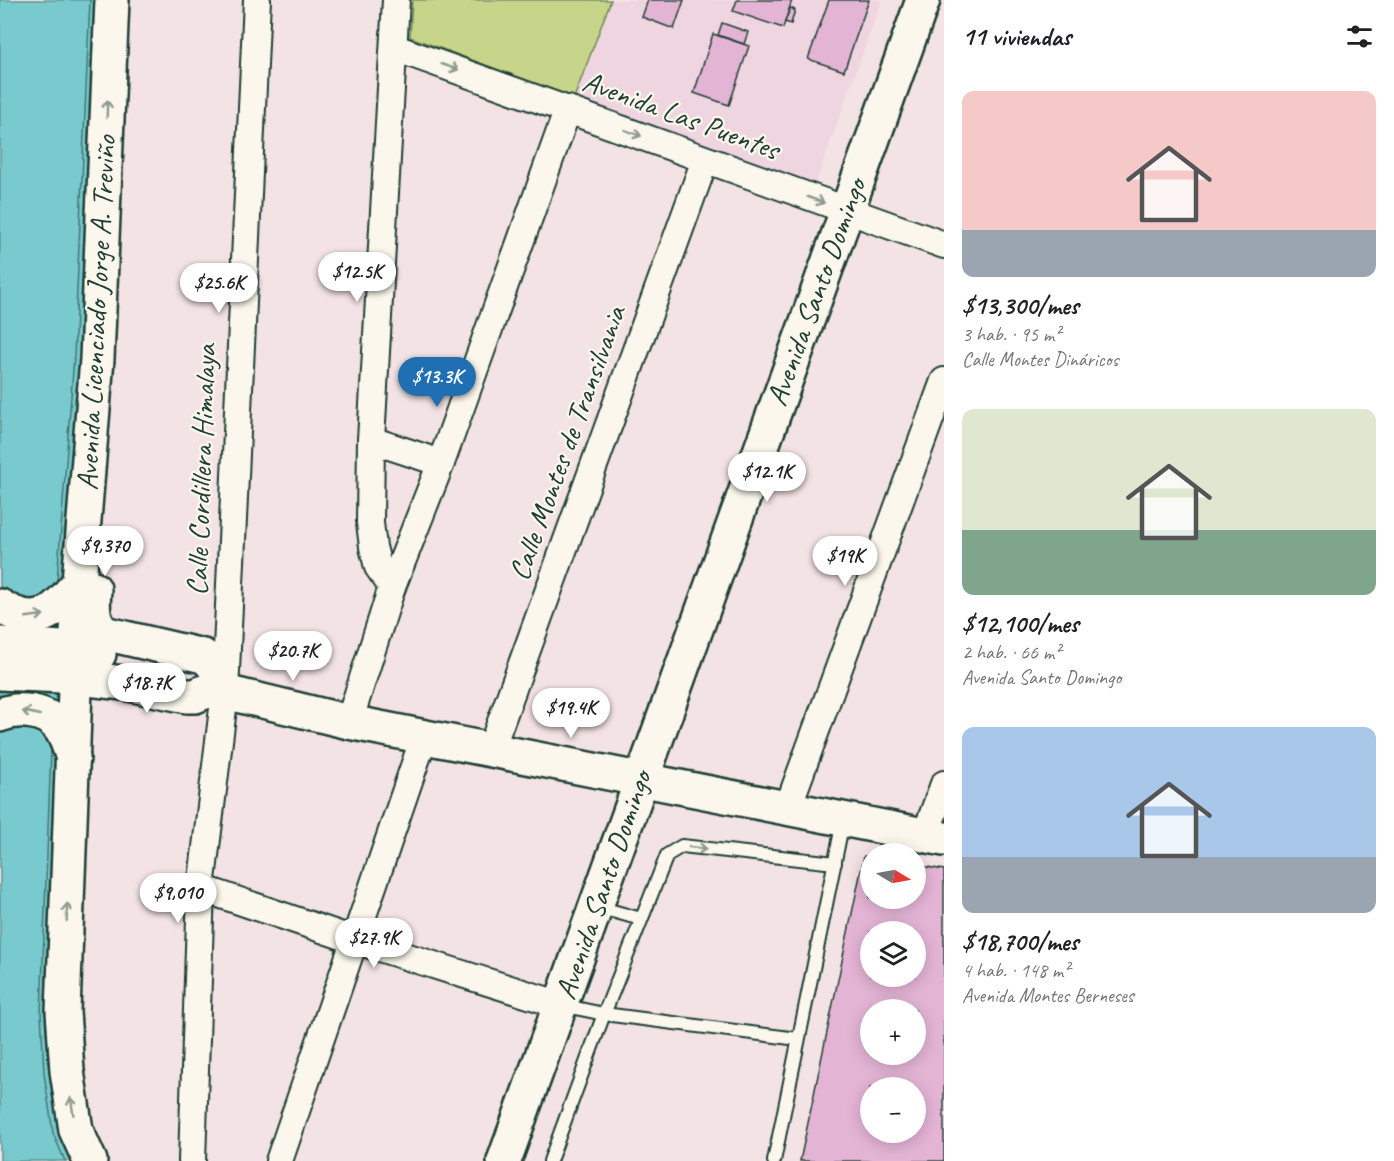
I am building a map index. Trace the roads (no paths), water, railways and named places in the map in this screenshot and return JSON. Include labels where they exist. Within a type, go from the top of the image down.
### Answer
[{"type":"main road","name":"Avenida Licenciado Jorge A. Treviño","points":[[90,1161],[76,1130],[67,1071],[63,1011],[73,758],[66,725],[73,590],[97,359],[112,0]]},
{"type":"main road","name":"Avenida Santo Domingo","points":[[504,1161],[561,1005],[594,906],[923,0]]},
{"type":"main road","points":[[97,359],[99,402],[93,614],[104,633],[203,656],[210,660],[217,669],[217,691]]},
{"type":"main road","points":[[0,606],[15,615],[39,616],[52,612],[73,590]]},
{"type":"main road","points":[[0,644],[70,663],[123,682],[187,696],[217,691]]},
{"type":"main road","points":[[0,673],[70,663],[191,674],[201,678],[217,691],[349,722],[788,807],[934,838]]},
{"type":"main road","points":[[0,716],[17,710],[33,712],[66,725],[123,682]]},
{"type":"street","name":"Calle Cordillera Himalaya","points":[[192,1161],[201,888],[217,691],[257,0]]},
{"type":"street","points":[[392,587],[378,567],[370,523],[371,440],[396,0]]},
{"type":"street","name":"Avenida Las Puentes","points":[[395,48],[568,108],[705,160],[944,245]]},
{"type":"street","points":[[349,722],[392,587],[441,463],[568,108]]},
{"type":"street","name":"Calle Montes de Transilvania","points":[[491,750],[705,160]]},
{"type":"street","points":[[788,807],[944,381]]},
{"type":"street","points":[[371,440],[441,463]]},
{"type":"street","points":[[279,1161],[424,737]]},
{"type":"street","points":[[934,838],[944,784]]},
{"type":"street","points":[[201,888],[354,940],[561,1005]]},
{"type":"lane","points":[[774,1161],[844,819]]},
{"type":"lane","points":[[550,1161],[604,1014],[667,855],[682,846],[835,864]]},
{"type":"lane","points":[[594,906],[641,919]]},
{"type":"lane","points":[[561,1005],[604,1014],[798,1039]]},
{"type":"water","points":[[0,0],[112,0],[63,1011],[90,1161],[0,1161]]}]
